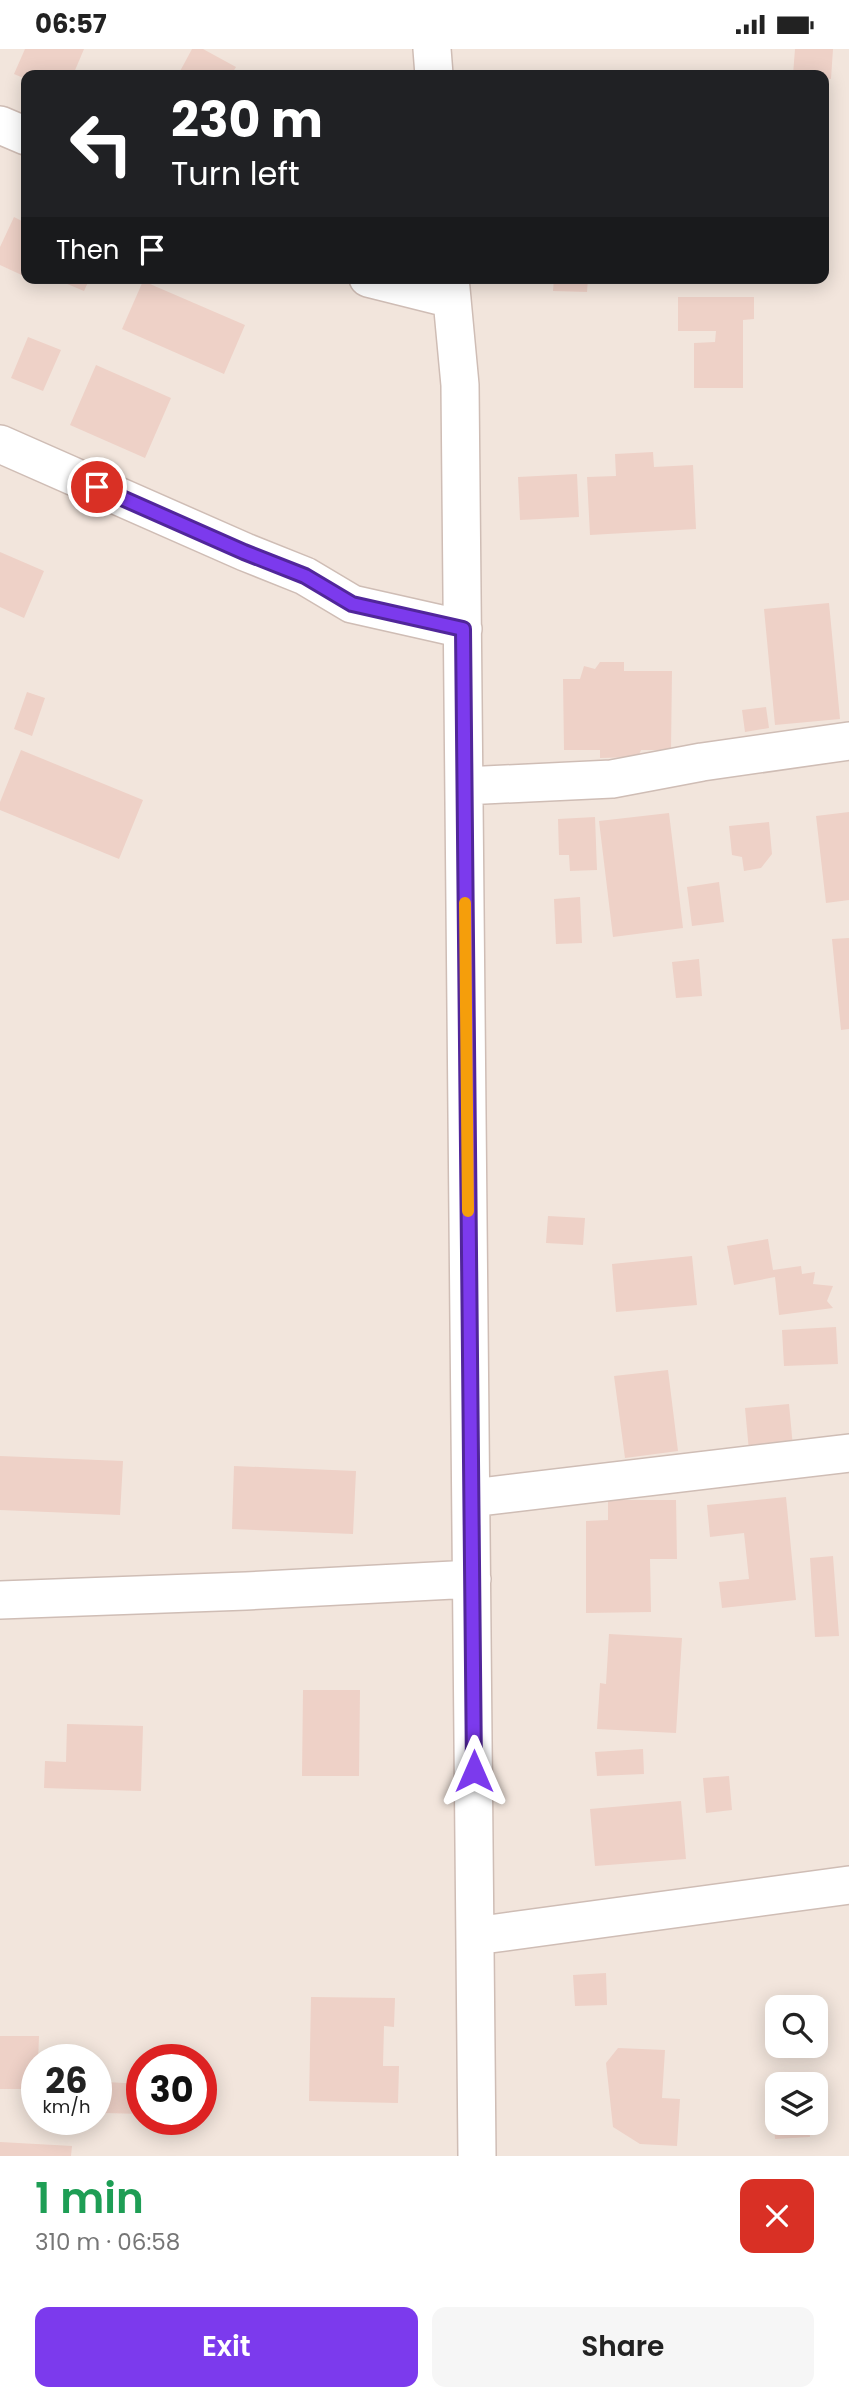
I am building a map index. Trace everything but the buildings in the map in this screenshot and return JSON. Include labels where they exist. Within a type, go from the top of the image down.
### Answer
[{"type":"street","points":[[432,49],[434,70]]},
{"type":"street","points":[[0,125],[21,134]]},
{"type":"street","points":[[413,284],[451,289],[460,384],[477,2156]]},
{"type":"street","points":[[0,445],[305,576],[352,604],[463,629]]},
{"type":"street","points":[[464,786],[612,779],[702,762],[849,741]]},
{"type":"street","points":[[471,1498],[849,1453]]},
{"type":"street","points":[[0,1600],[472,1579]]},
{"type":"street","points":[[475,1936],[849,1885]]},
{"type":"shaded area","points":[[0,49],[849,49],[849,2156],[0,2156]]},
{"type":"slow traffic","points":[[465,903],[468,1211]]},
{"type":"route","points":[[97,487],[305,576],[352,604],[463,629],[474,1771]]}]
